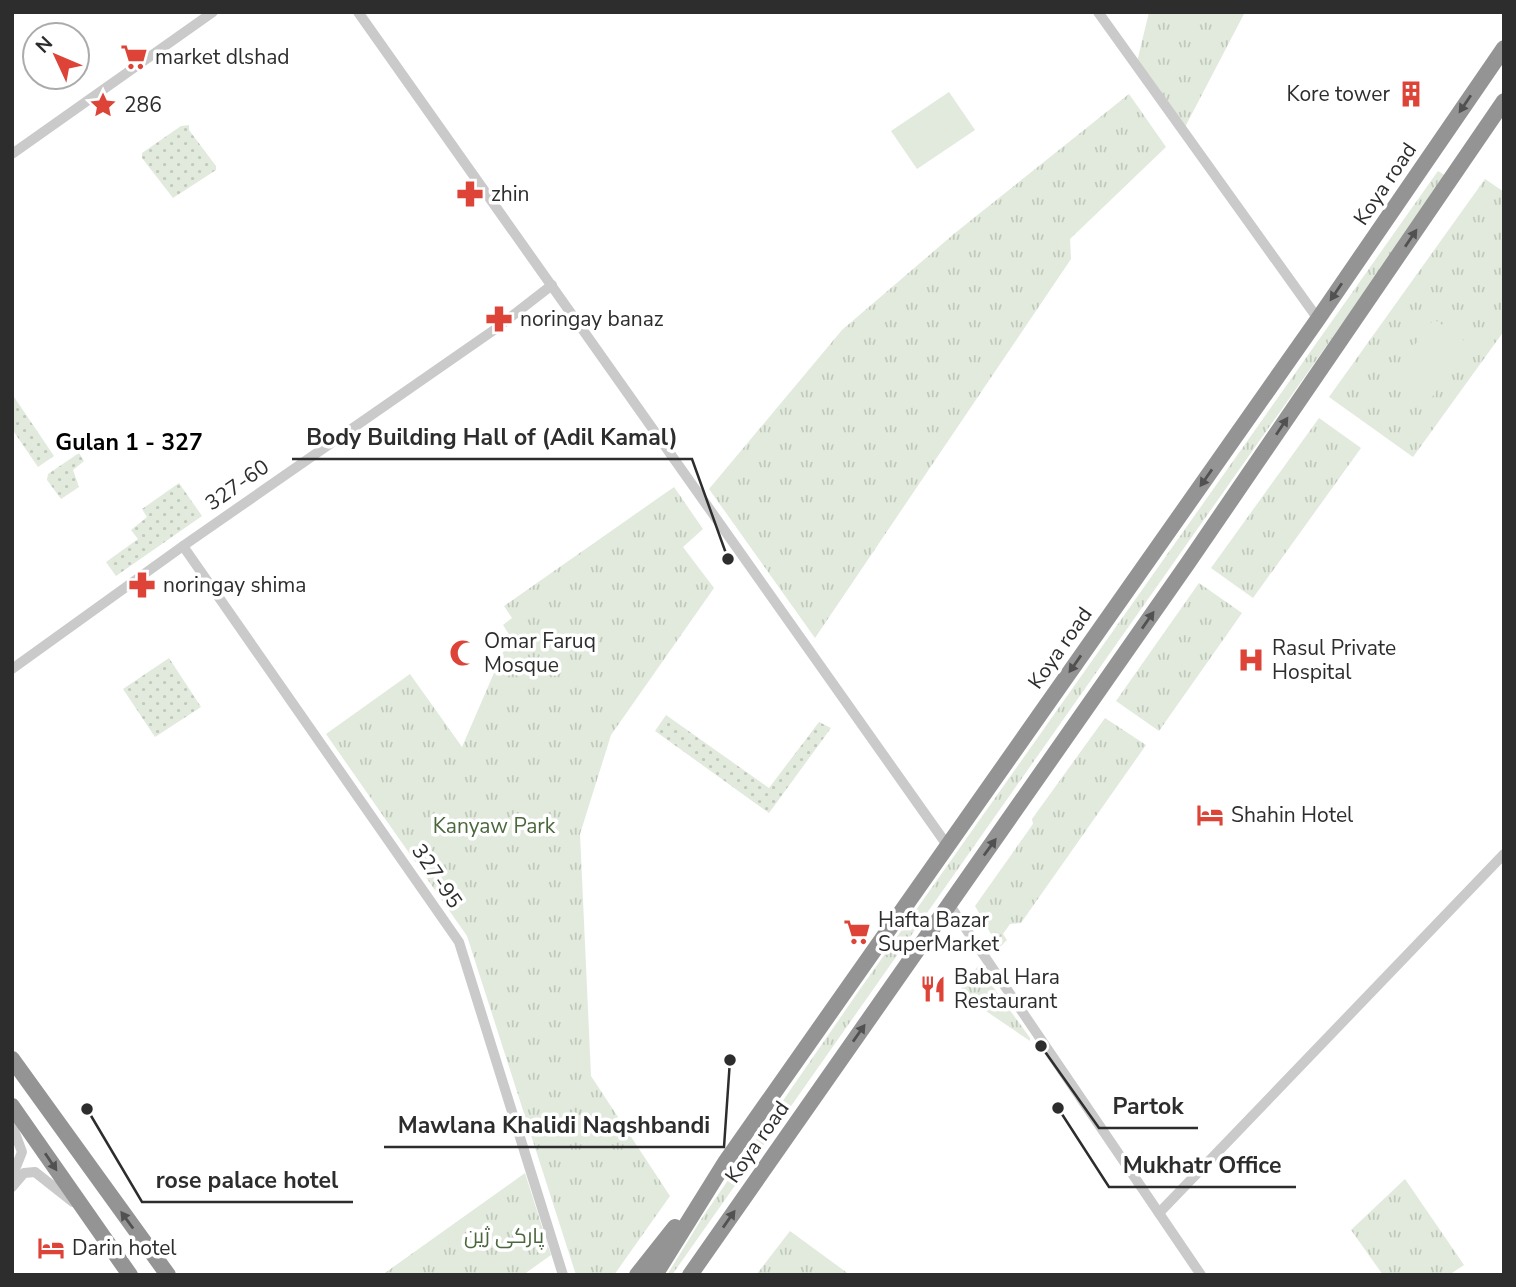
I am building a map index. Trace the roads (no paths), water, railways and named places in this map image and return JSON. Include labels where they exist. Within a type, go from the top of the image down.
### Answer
[{"type":"highway","name":"Koya road","points":[[655,1275],[726,1161],[1318,319],[1504,48]]},
{"type":"highway","name":"Koya road","points":[[690,1275],[1188,563],[1504,102]]},
{"type":"highway","points":[[1442,138],[1468,153]]},
{"type":"highway","points":[[12,1059],[167,1275]]},
{"type":"highway","points":[[12,1106],[125,1271]]},
{"type":"highway","points":[[638,1275],[726,1161]]},
{"type":"street","points":[[12,154],[213,12]]},
{"type":"street","points":[[358,12],[947,845]]},
{"type":"street","points":[[1098,12],[1318,319]]},
{"type":"street","name":"327-60","points":[[12,669],[183,546],[494,330],[552,285]]},
{"type":"street","name":"327-95","points":[[183,546],[459,942],[563,1275]]},
{"type":"street","points":[[1159,1213],[1504,854]]},
{"type":"street","points":[[949,904],[1201,1275]]},
{"type":"street","points":[[12,1125],[22,1152],[12,1177]]},
{"type":"street","points":[[12,1187],[24,1173],[35,1172],[87,1214]]},
{"type":"place","name":"market dlshad","points":[[134,57]]},
{"type":"place","name":"Kore tower","points":[[1411,94]]},
{"type":"place","name":"286","points":[[103,105]]},
{"type":"place","name":"zhin","points":[[470,194]]},
{"type":"place","name":"noringay banaz","points":[[499,319]]},
{"type":"place","name":"Body Building Hall of (Adil Kamal)","points":[[728,559]]},
{"type":"place","name":"noringay shima","points":[[142,585]]},
{"type":"place","name":"Omar Faruq Mosque","points":[[463,653]]},
{"type":"place","name":"Rasul Private Hospital","points":[[1251,660]]},
{"type":"place","name":"Shahin Hotel","points":[[1210,815]]},
{"type":"place","name":"Hafta Bazar SuperMarket","points":[[857,932]]},
{"type":"place","name":"Babal Hara Restaurant","points":[[933,989]]},
{"type":"place","name":"Partok","points":[[1041,1046]]},
{"type":"place","name":"Mawlana Khalidi Naqshbandi","points":[[730,1060]]},
{"type":"place","name":"Mukhatr Office","points":[[1058,1108]]},
{"type":"place","name":"rose palace hotel","points":[[87,1109]]},
{"type":"place","name":"Darin hotel","points":[[51,1248]]},
{"type":"district","name":"Gulan 1 - 327","points":[[129,442]]},
{"type":"park label","name":"Kanyaw Park","points":[[494,826]]},
{"type":"park label","name":"پارکی ژین","points":[[504,1236]]}]
